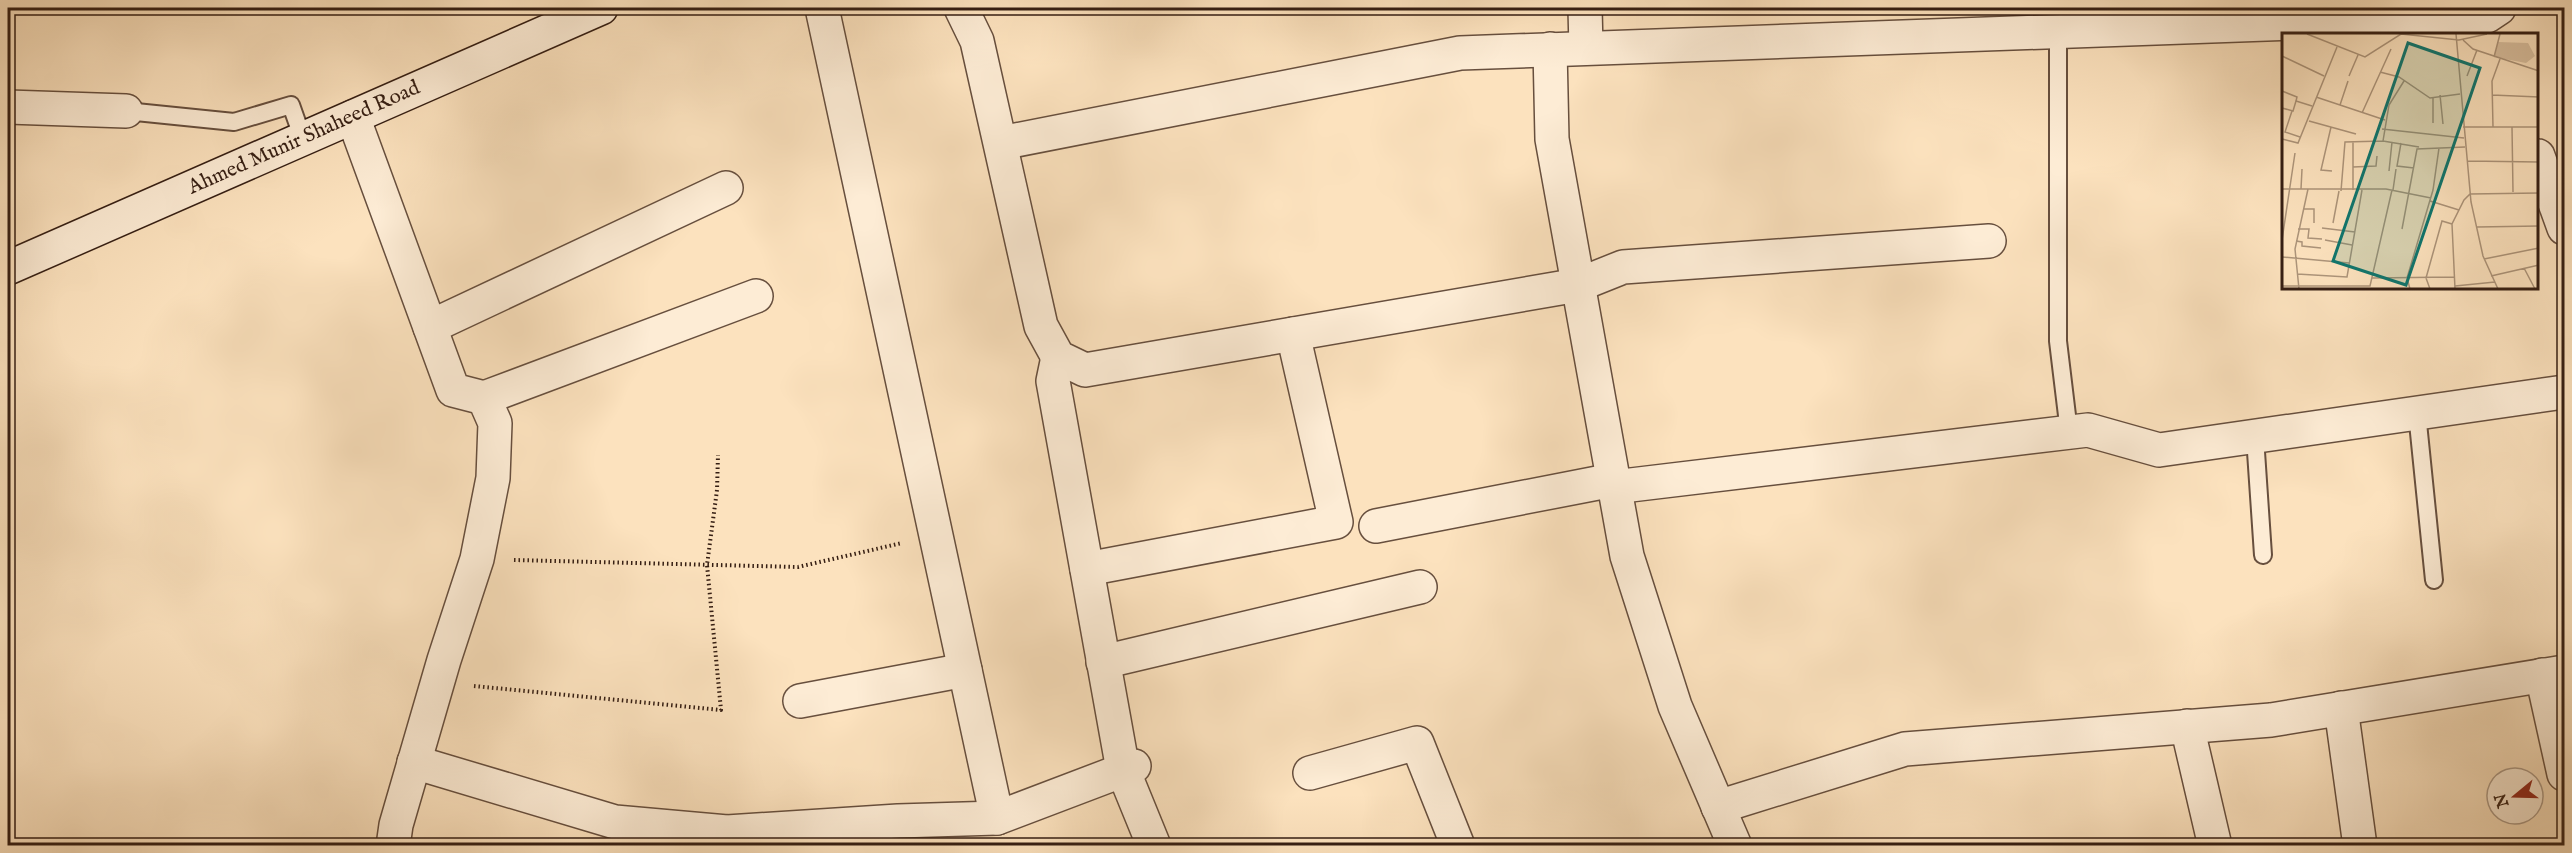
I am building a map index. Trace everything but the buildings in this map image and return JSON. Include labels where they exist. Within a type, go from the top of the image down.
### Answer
[{"type":"street","name":"Ahmed Munir Shaheed Road","points":[[8,268],[601,8]]},
{"type":"street","points":[[822,8],[997,818]]},
{"type":"street","points":[[961,8],[977,41],[1041,326],[1058,357],[1085,370],[1578,285],[1623,267],[1989,241]]},
{"type":"street","points":[[1585,8],[1586,48]]},
{"type":"street","points":[[1001,143],[1460,53],[2491,16]]},
{"type":"street","points":[[1550,49],[1552,139],[1626,556],[1675,706],[1735,846]]},
{"type":"street","points":[[8,107],[126,111]]},
{"type":"street","points":[[353,117],[453,390],[484,398],[756,296]]},
{"type":"street","points":[[2550,171],[2565,228]]},
{"type":"street","points":[[430,327],[726,188]]},
{"type":"street","points":[[1087,569],[1336,522],[1293,334]]},
{"type":"street","points":[[1058,357],[1053,381],[1103,662],[1128,768],[1154,846]]},
{"type":"street","points":[[1376,525],[1614,484],[2069,432],[2088,430],[2159,450],[2565,392]]},
{"type":"street","points":[[393,846],[396,825],[437,683],[477,559],[493,478],[495,423],[484,398]]},
{"type":"street","points":[[1103,662],[1420,587]]},
{"type":"street","points":[[800,701],[965,670]]},
{"type":"street","points":[[1718,807],[1905,749],[2271,720],[2553,674],[2565,774]]},
{"type":"street","points":[[2342,708],[2360,846]]},
{"type":"street","points":[[2187,726],[2215,846]]},
{"type":"street","points":[[1310,773],[1417,743],[1458,846]]},
{"type":"street","points":[[414,762],[615,822],[727,832],[898,833],[997,818],[1128,768]]},
{"type":"lane","points":[[2058,31],[2058,341],[2069,432]]},
{"type":"lane","points":[[126,111],[234,122],[291,105],[303,139]]},
{"type":"lane","points":[[2417,413],[2434,579]]},
{"type":"lane","points":[[2255,437],[2263,555]]},
{"type":"path","points":[[437,683],[721,710],[707,564],[717,490],[718,454]]},
{"type":"path","points":[[477,559],[798,567],[936,536]]}]
